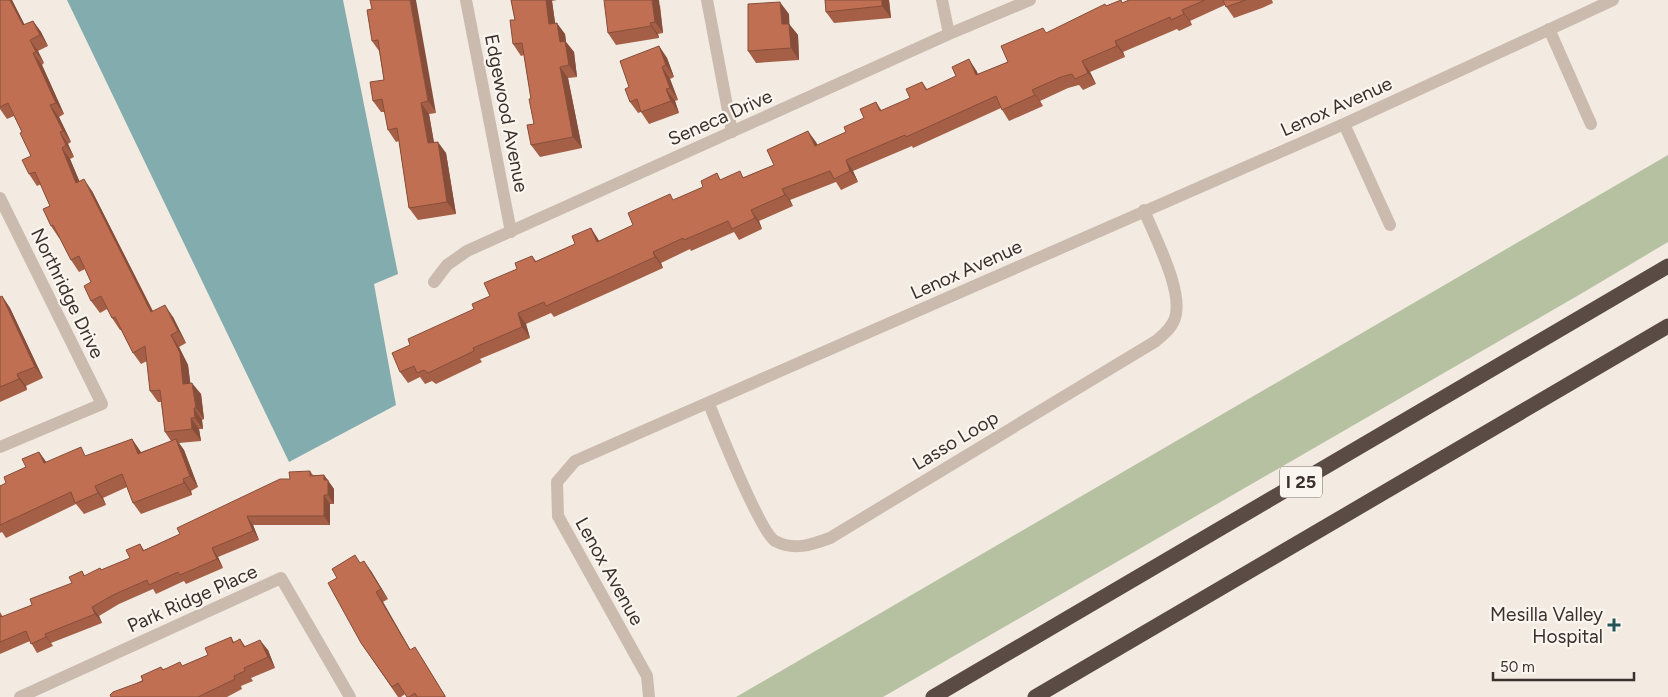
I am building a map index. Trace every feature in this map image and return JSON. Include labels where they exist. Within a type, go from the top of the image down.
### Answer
[{"type":"highway","name":"I 25","points":[[933,697],[1668,266]]},
{"type":"highway","name":"I 25","points":[[1035,697],[1668,326]]},
{"type":"street","name":"Edgewood Avenue","points":[[466,0],[511,232]]},
{"type":"street","points":[[706,0],[732,132]]},
{"type":"street","points":[[942,0],[949,34]]},
{"type":"street","name":"Seneca Drive","points":[[434,282],[456,257],[949,34],[1030,0]]},
{"type":"street","name":"Lenox Avenue","points":[[649,697],[648,676],[558,516],[557,482],[575,462],[1144,210],[1344,124],[1613,0]]},
{"type":"street","points":[[1549,29],[1591,124]]},
{"type":"street","points":[[1344,124],[1390,225]]},
{"type":"street","name":"Northridge Drive","points":[[0,198],[102,404],[0,447]]},
{"type":"street","name":"Lasso Loop","points":[[709,404],[755,511],[773,540],[796,548],[830,538],[1156,341],[1167,332],[1176,318],[1177,300],[1172,282],[1144,210]]},
{"type":"street","name":"Park Ridge Place","points":[[20,697],[282,578],[350,697]]},
{"type":"green space","points":[[1668,155],[1668,242],[1584,292],[883,697],[736,697]]},
{"type":"water","points":[[67,0],[343,0],[398,274],[374,284],[396,405],[289,462]]},
{"type":"building","points":[[0,0],[10,0],[23,25],[33,21],[40,35],[30,40],[36,52],[33,53],[56,103],[50,105],[63,131],[60,132],[66,145],[62,148],[76,183],[84,179],[151,312],[165,305],[178,331],[171,335],[180,353],[183,384],[192,383],[196,408],[194,408],[195,418],[191,418],[192,429],[165,432],[160,390],[150,391],[145,346],[133,353],[115,317],[112,318],[101,296],[91,301],[84,286],[91,282],[79,256],[71,260],[43,209],[50,206],[35,172],[29,174],[22,160],[31,156],[20,133],[22,132],[8,103],[0,107]]},
{"type":"building","points":[[370,0],[410,0],[428,101],[421,103],[428,143],[438,142],[447,202],[409,208],[397,128],[388,130],[382,99],[373,101],[370,82],[384,80],[378,40],[372,41],[367,10],[372,9]]},
{"type":"building","points":[[511,0],[546,0],[549,24],[557,23],[560,42],[565,41],[569,65],[560,67],[573,137],[531,145],[527,125],[534,124],[529,99],[531,99],[522,43],[513,44],[510,20],[515,20]]},
{"type":"building","points":[[604,0],[652,0],[655,22],[650,23],[651,26],[608,33]]},
{"type":"building","points":[[825,0],[882,0],[882,6],[826,12]]},
{"type":"building","points":[[1121,0],[1122,3],[1129,0],[1205,0],[1182,10],[1184,14],[1171,20],[1170,17],[1115,41],[1117,46],[1082,61],[1088,73],[1075,79],[1072,74],[1061,77],[1032,90],[1035,95],[1002,110],[996,96],[906,137],[905,135],[846,160],[850,171],[834,179],[830,171],[782,189],[785,195],[751,210],[755,218],[732,229],[728,221],[684,240],[683,238],[653,252],[655,257],[611,277],[546,306],[544,302],[518,313],[522,327],[473,348],[474,351],[428,373],[424,370],[417,373],[414,366],[400,372],[392,353],[410,345],[408,339],[474,309],[472,304],[490,296],[484,283],[517,269],[515,263],[532,256],[535,262],[575,244],[572,236],[591,228],[597,242],[633,225],[628,213],[670,194],[673,200],[703,187],[701,181],[717,173],[720,180],[740,171],[743,178],[774,165],[767,150],[808,131],[815,146],[846,132],[844,127],[864,118],[860,109],[876,102],[880,111],[910,98],[906,89],[922,82],[926,90],[956,76],[952,67],[969,59],[976,75],[1008,62],[1001,46],[1043,28],[1046,33],[1105,4],[1106,6]]},
{"type":"building","points":[[1223,0],[1246,0],[1226,7]]},
{"type":"building","points":[[780,2],[782,24],[789,24],[791,48],[748,51],[748,4]]},
{"type":"building","points":[[659,46],[666,65],[662,67],[670,88],[666,89],[671,101],[641,112],[637,99],[630,102],[625,89],[629,87],[620,61]]},
{"type":"building","points":[[2,296],[35,367],[17,374],[19,379],[0,387],[0,297]]},
{"type":"building","points":[[132,439],[138,454],[176,439],[190,476],[183,479],[184,483],[133,503],[122,474],[95,486],[98,493],[75,503],[71,492],[0,525],[0,486],[6,483],[4,477],[26,467],[22,459],[39,452],[44,463],[81,447],[85,456]]},
{"type":"building","points":[[310,471],[310,476],[324,475],[324,480],[328,480],[328,495],[324,495],[324,516],[247,516],[253,531],[212,548],[217,559],[180,575],[178,572],[149,585],[147,580],[113,595],[92,607],[95,614],[45,634],[46,637],[31,644],[26,631],[0,642],[0,615],[1,617],[32,605],[30,599],[72,583],[69,577],[82,571],[84,576],[100,568],[101,570],[130,558],[126,550],[140,544],[143,551],[180,534],[177,528],[280,479],[290,479],[289,472]]},
{"type":"building","points":[[355,555],[360,563],[364,561],[381,589],[376,592],[410,650],[415,647],[445,696],[417,697],[415,693],[407,697],[398,683],[392,687],[361,643],[328,583],[337,578],[332,569]]},
{"type":"building","points":[[231,637],[233,643],[240,639],[244,647],[260,640],[268,657],[244,668],[245,671],[234,676],[235,679],[198,697],[111,697],[110,695],[113,692],[143,681],[141,676],[161,667],[163,670],[180,662],[182,666],[208,655],[205,648]]},
{"type":"place","name":"Mesilla Valley Hospital","points":[[1614,625]]}]
